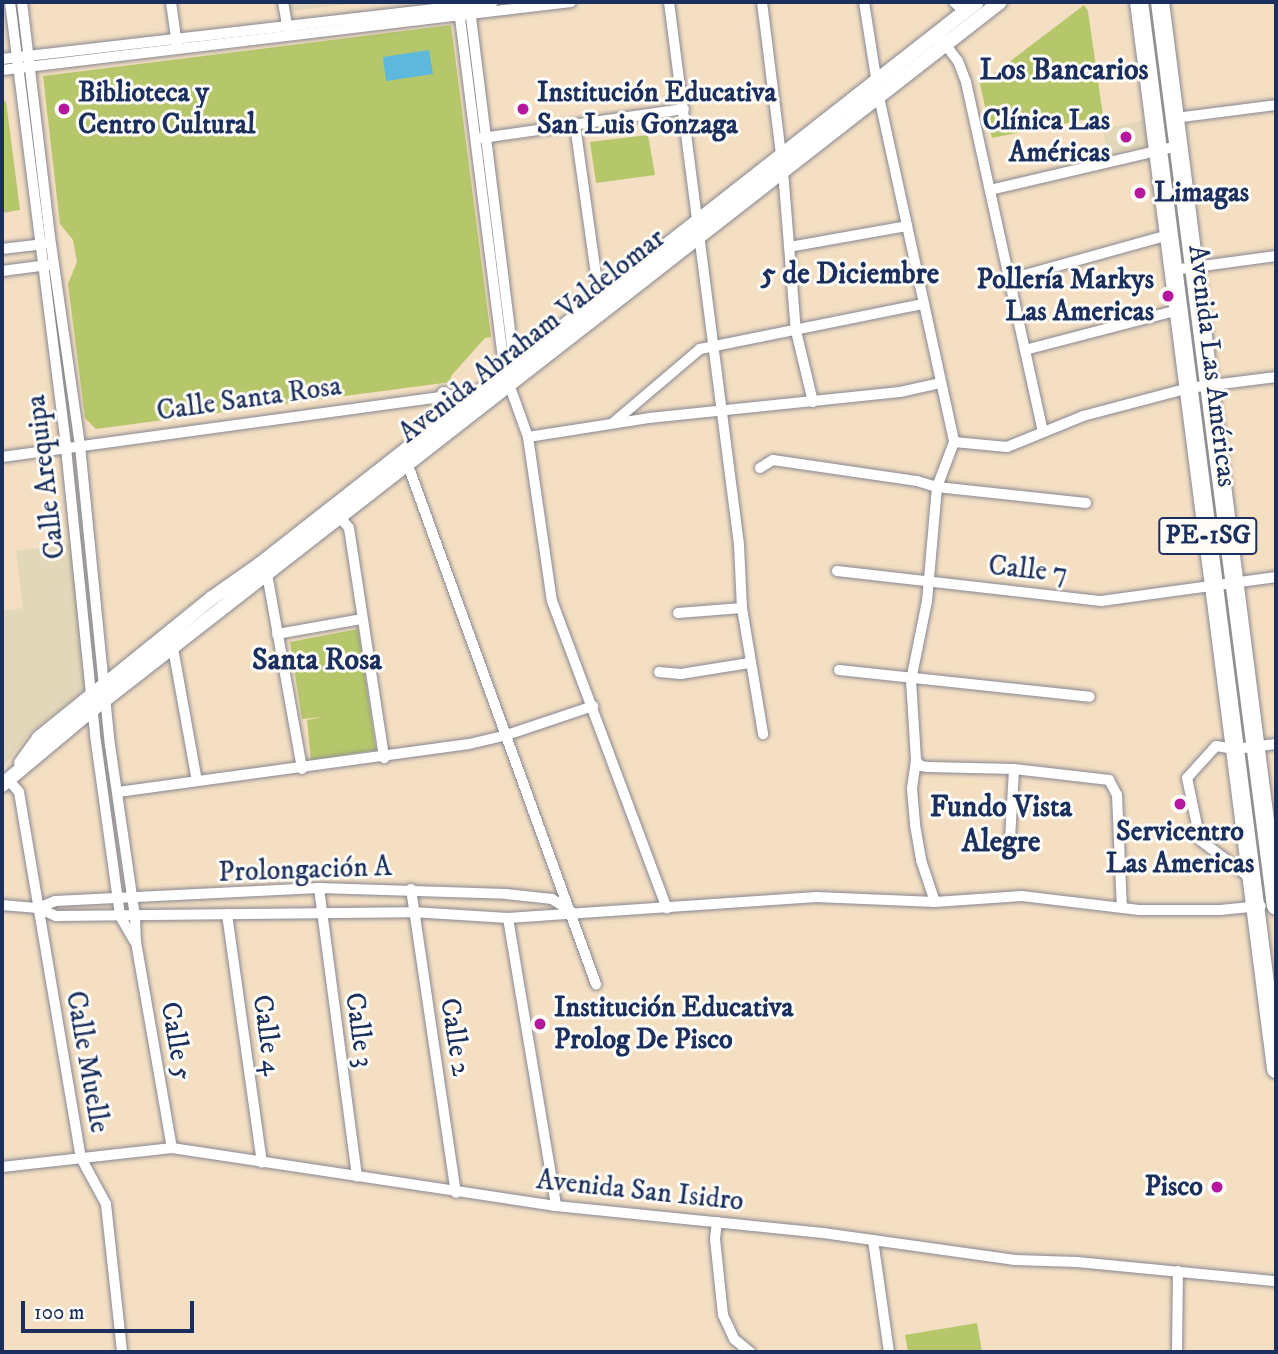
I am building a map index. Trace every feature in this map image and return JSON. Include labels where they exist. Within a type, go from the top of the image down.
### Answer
[{"type":"main road","name":"Avenida Las Américas","points":[[1139,2],[1276,1069]]},
{"type":"main road","name":"Avenida Las Américas","points":[[1160,2],[1276,905]]},
{"type":"main road","points":[[1219,621],[1238,619]]},
{"type":"main road","points":[[1229,696],[1248,693]]},
{"type":"street","name":"Calle Arequipa","points":[[10,2],[48,265],[80,446],[99,697],[120,916],[136,942]]},
{"type":"street","name":"Calle Arequipa","points":[[22,2],[30,61],[45,244]]},
{"type":"street","points":[[171,2],[177,46]]},
{"type":"street","points":[[283,2],[288,31]]},
{"type":"street","points":[[464,8],[493,2]]},
{"type":"street","points":[[2,59],[30,61],[177,46],[464,8],[571,2]]},
{"type":"street","points":[[669,2],[739,545],[742,608],[749,663],[763,734]]},
{"type":"street","points":[[762,2],[783,171],[796,331],[813,402]]},
{"type":"street","points":[[864,2],[878,97],[954,442],[937,487],[929,582],[911,680],[916,760],[912,789],[915,825],[921,860],[935,902]]},
{"type":"street","name":"Avenida Abraham Valdelomar","points":[[602,305],[698,238],[878,97],[941,39],[959,7],[977,2]]},
{"type":"street","name":"Avenida Abraham Valdelomar","points":[[99,697],[173,648],[263,570],[602,305],[699,220],[876,81],[1000,2]]},
{"type":"street","points":[[464,8],[509,379],[528,437],[552,601],[667,908]]},
{"type":"street","points":[[941,39],[962,70],[1043,431]]},
{"type":"street","points":[[2,70],[18,62]]},
{"type":"street","points":[[1175,118],[1276,105]]},
{"type":"street","points":[[480,139],[684,109]]},
{"type":"street","points":[[575,125],[602,305]]},
{"type":"street","points":[[990,190],[1178,146]]},
{"type":"street","points":[[789,247],[907,226]]},
{"type":"street","points":[[1010,279],[1169,235]]},
{"type":"street","points":[[2,249],[45,244]]},
{"type":"street","points":[[1173,270],[1276,256]]},
{"type":"street","name":"Calle Arequipa","points":[[48,265],[66,448],[99,697],[118,792],[135,916],[136,942]]},
{"type":"street","points":[[2,271],[48,265]]},
{"type":"street","points":[[612,424],[700,349],[924,304]]},
{"type":"street","points":[[1026,350],[1179,310]]},
{"type":"street","points":[[954,442],[1007,447],[1083,416],[1189,388],[1276,377]]},
{"type":"street","name":"Avenida Abraham Valdelomar","points":[[99,697],[212,598],[263,570],[340,517],[451,415],[481,391],[509,379]]},
{"type":"street","points":[[528,437],[722,410],[900,392],[941,383]]},
{"type":"street","name":"Calle Santa Rosa","points":[[2,457],[481,391]]},
{"type":"street","points":[[444,394],[453,401],[451,415]]},
{"type":"street","points":[[406,458],[596,984]]},
{"type":"street","points":[[760,468],[773,460],[917,481],[937,487],[1086,503]]},
{"type":"street","points":[[340,517],[348,528],[384,758]]},
{"type":"street","points":[[263,570],[278,634],[302,769]]},
{"type":"street","name":"Calle 7","points":[[837,571],[1101,601],[1276,577]]},
{"type":"street","points":[[678,613],[742,608]]},
{"type":"street","points":[[278,634],[362,619]]},
{"type":"street","points":[[173,648],[197,781]]},
{"type":"street","points":[[659,672],[681,674],[749,663]]},
{"type":"street","points":[[838,670],[1090,698]]},
{"type":"street","points":[[9,778],[39,738],[99,697]]},
{"type":"street","points":[[118,792],[384,758],[507,735],[593,706]]},
{"type":"street","points":[[1252,880],[1200,840],[1186,782],[1188,776],[1216,746],[1236,749],[1276,744]]},
{"type":"street","points":[[916,760],[920,766],[928,767],[1014,769],[1109,780],[1115,787],[1122,908]]},
{"type":"street","points":[[1010,839],[1014,769]]},
{"type":"street","name":"Calle Muelle","points":[[9,778],[19,792],[81,1158],[106,1204],[122,1352]]},
{"type":"street","name":"Prolongación A","points":[[38,908],[55,901],[319,888],[411,889],[552,899],[572,912]]},
{"type":"street","name":"Calle 3","points":[[319,888],[320,912],[357,1177]]},
{"type":"street","name":"Calle 2","points":[[411,889],[412,912],[456,1193]]},
{"type":"street","name":"Prolongación A","points":[[2,905],[38,908],[56,916],[201,917],[227,914],[412,912],[508,918],[667,908],[754,899],[816,897],[935,902],[1022,896],[1122,908],[1220,910],[1276,905]]},
{"type":"street","name":"Calle 4","points":[[227,914],[262,1163]]},
{"type":"street","points":[[508,918],[556,1206]]},
{"type":"street","name":"Calle 5","points":[[136,942],[172,1149]]},
{"type":"street","name":"Avenida San Isidro","points":[[2,1167],[172,1149],[556,1206],[873,1240],[1015,1260],[1276,1280]]},
{"type":"street","points":[[717,1223],[723,1315],[734,1339],[750,1352]]},
{"type":"street","points":[[873,1240],[890,1352]]},
{"type":"street","points":[[1177,1352],[1178,1271]]},
{"type":"shaded area","points":[[289,2],[367,2],[290,11]]},
{"type":"shaded area","name":"Clínica Las Américas","points":[[1145,120],[1148,145],[1107,154],[1103,129]]},
{"type":"shaded area","points":[[71,544],[88,687],[31,732],[2,768],[2,611],[23,608],[16,551]]},
{"type":"green space","points":[[1084,5],[1088,11],[1103,116],[992,138],[980,84]]},
{"type":"green space","points":[[451,25],[491,337],[485,338],[451,376],[451,382],[96,429],[85,418],[68,284],[77,262],[73,240],[60,224],[43,76]]},
{"type":"green space","points":[[6,101],[20,210],[2,213],[2,102]]},
{"type":"green space","points":[[648,135],[655,175],[596,183],[590,142]]},
{"type":"green space","points":[[358,629],[376,750],[311,760],[307,720],[323,717],[302,719],[290,642]]},
{"type":"green space","points":[[977,1323],[982,1352],[908,1352],[905,1335]]},
{"type":"water","points":[[429,50],[433,74],[386,81],[383,57]]},
{"type":"place","name":"Biblioteca y Centro Cultural","points":[[64,109]]},
{"type":"place","name":"Institución Educativa San Luis Gonzaga","points":[[523,109]]},
{"type":"place","name":"Clínica Las Américas","points":[[1126,137]]},
{"type":"place","name":"Limagas","points":[[1140,193]]},
{"type":"place","name":"Pollería Markys Las Americas","points":[[1168,296]]},
{"type":"place","name":"Servicentro Las Americas","points":[[1180,804]]},
{"type":"place","name":"Institución Educativa Prolog De Pisco","points":[[540,1024]]},
{"type":"place","name":"Pisco","points":[[1217,1187]]},
{"type":"district","name":"Los Bancarios","points":[[1064,71]]},
{"type":"district","name":"5 de Diciembre","points":[[850,275]]},
{"type":"district","name":"Santa Rosa","points":[[317,661]]},
{"type":"district","name":"Fundo Vista Alegre","points":[[1001,825]]}]
